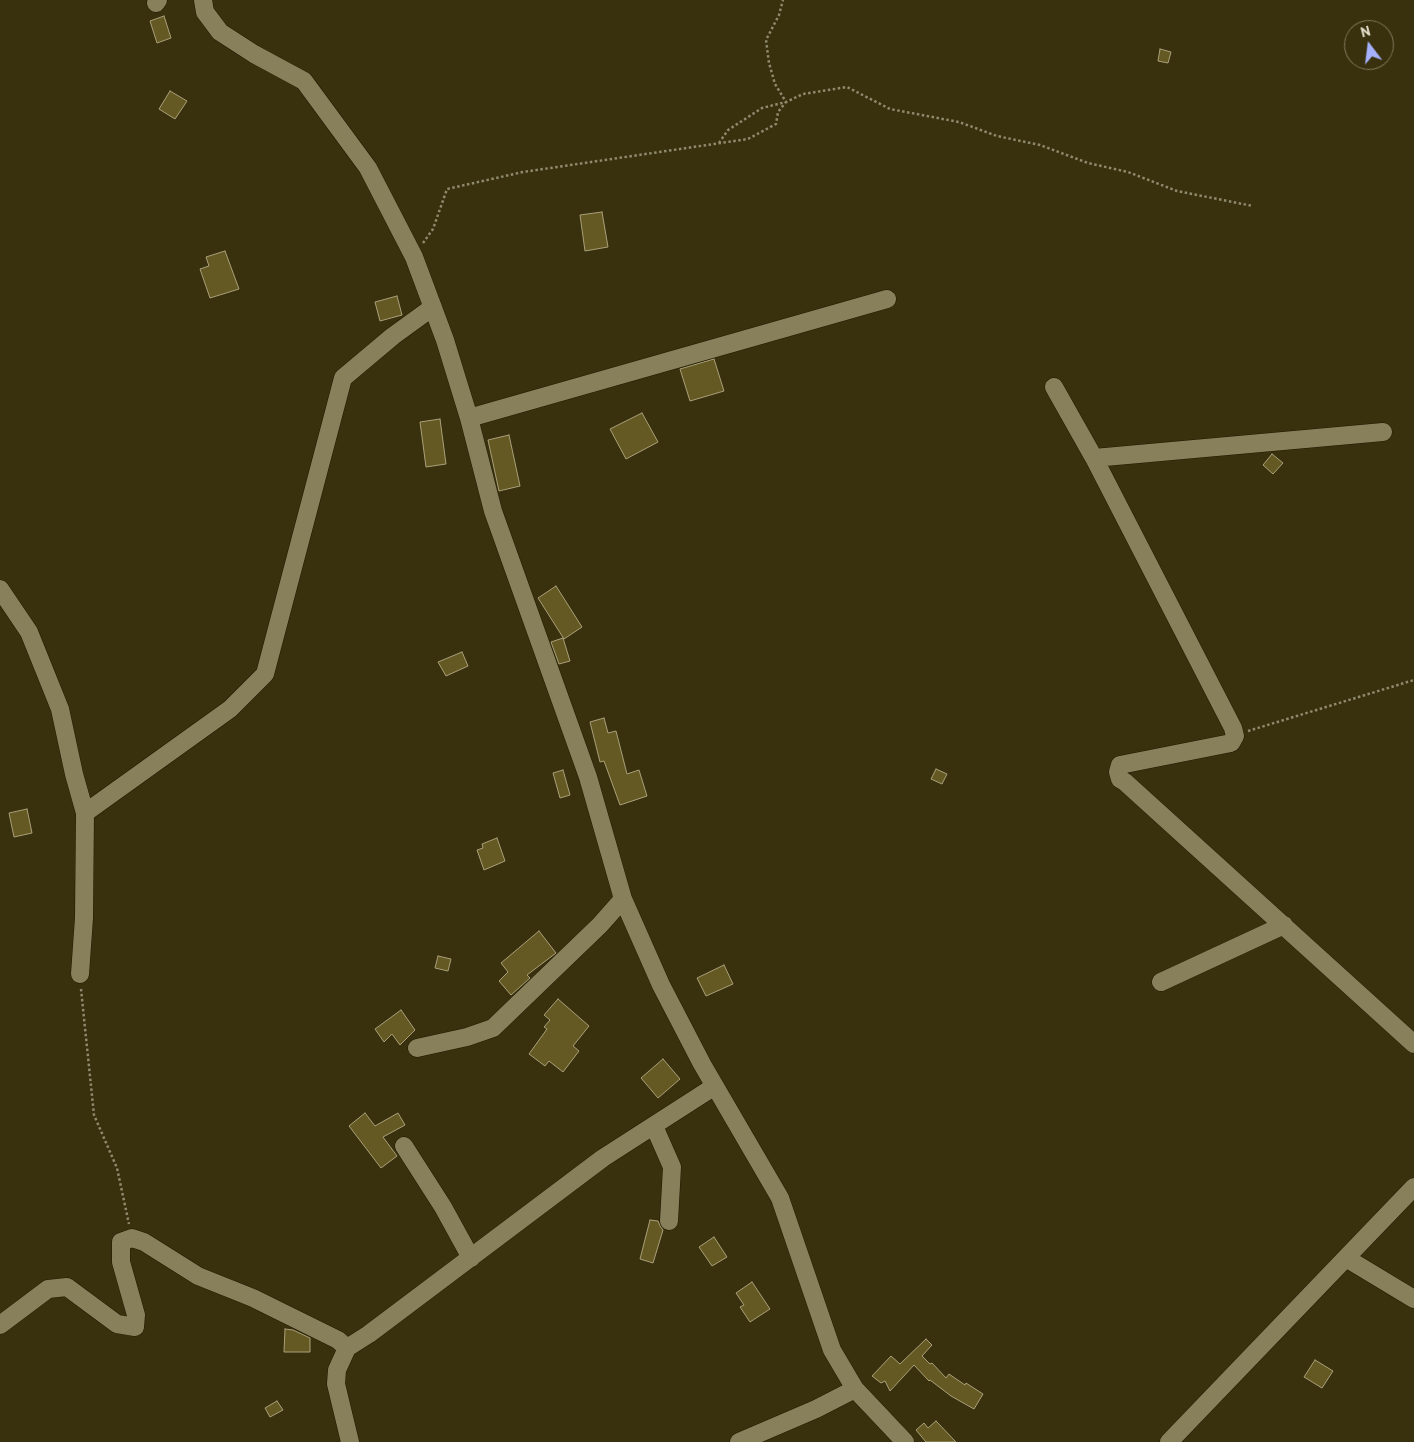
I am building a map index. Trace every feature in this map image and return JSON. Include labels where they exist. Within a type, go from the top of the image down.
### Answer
[{"type":"street","points":[[203,0],[206,12],[220,32],[254,54],[304,81],[368,168],[414,257],[445,340],[469,418],[493,511],[588,777],[623,899],[661,985],[702,1064],[780,1198],[832,1350],[855,1389],[905,1442]]},
{"type":"street","points":[[469,418],[887,299]]},
{"type":"street","points":[[85,813],[230,709],[265,674],[343,378],[433,307]]},
{"type":"street","points":[[1054,387],[1094,458],[1233,728],[1235,736],[1231,743],[1120,765],[1118,772],[1120,779],[1414,1044]]},
{"type":"street","points":[[1094,458],[1383,432]]},
{"type":"street","points":[[0,589],[29,632],[60,709],[74,774],[85,813],[84,918],[80,974]]},
{"type":"street","points":[[417,1048],[467,1038],[493,1028],[600,925],[623,899]]},
{"type":"street","points":[[1161,982],[1284,925]]},
{"type":"street","points":[[350,1442],[336,1384],[337,1370],[347,1348],[369,1334],[603,1158],[715,1086]]},
{"type":"street","points":[[654,1126],[672,1167],[670,1221]]},
{"type":"street","points":[[404,1146],[443,1207],[471,1258]]},
{"type":"street","points":[[1169,1442],[1414,1187]]},
{"type":"street","points":[[0,1325],[48,1289],[67,1287],[117,1324],[135,1327],[136,1314],[120,1262],[121,1242],[132,1238],[144,1242],[198,1276],[253,1298],[338,1340],[347,1348]]},
{"type":"street","points":[[1346,1258],[1414,1299]]},
{"type":"street","points":[[739,1442],[816,1410],[855,1389]]},
{"type":"path","points":[[783,0],[779,15],[766,40],[769,63],[775,84],[786,102]]},
{"type":"path","points":[[719,143],[728,130],[762,108],[786,102],[803,94],[847,86],[890,109],[960,122],[997,136],[1040,145],[1088,163],[1128,172],[1177,191],[1253,206]]},
{"type":"path","points":[[414,257],[433,229],[447,189],[522,172],[748,139],[776,124],[778,112],[786,102]]},
{"type":"path","points":[[1235,736],[1414,680]]},
{"type":"path","points":[[80,974],[94,1115],[117,1168],[132,1238]]},
{"type":"building","points":[[164,16],[171,38],[157,43],[150,21]]},
{"type":"building","points":[[1160,49],[1171,52],[1168,63],[1158,61]]},
{"type":"building","points":[[170,91],[187,101],[175,119],[159,109]]},
{"type":"building","points":[[602,212],[608,247],[585,251],[580,215]]},
{"type":"building","points":[[225,251],[239,289],[210,298],[200,269],[209,266],[206,257]]},
{"type":"building","points":[[397,296],[402,315],[380,321],[375,302]]},
{"type":"building","points":[[714,359],[724,391],[690,401],[680,369]]},
{"type":"building","points":[[642,413],[658,442],[626,459],[610,429]]},
{"type":"building","points":[[440,419],[446,464],[426,467],[420,422]]},
{"type":"building","points":[[509,435],[520,486],[499,491],[488,440]]},
{"type":"building","points":[[1272,454],[1283,463],[1273,474],[1263,465]]},
{"type":"building","points":[[556,586],[582,627],[564,639],[538,598]]},
{"type":"building","points":[[563,638],[570,661],[559,664],[551,642]]},
{"type":"building","points":[[462,652],[468,666],[446,676],[438,662]]},
{"type":"building","points":[[604,718],[608,733],[616,731],[627,774],[639,770],[647,796],[620,805],[604,761],[600,762],[590,722]]},
{"type":"building","points":[[936,769],[947,774],[942,784],[931,779]]},
{"type":"building","points":[[563,770],[570,795],[560,798],[553,773]]},
{"type":"building","points":[[27,809],[32,833],[14,837],[9,813]]},
{"type":"building","points":[[497,838],[505,861],[484,870],[477,850],[483,848],[482,844]]},
{"type":"building","points":[[539,931],[556,953],[527,975],[530,978],[511,995],[499,981],[508,972],[501,963]]},
{"type":"building","points":[[438,956],[451,959],[448,971],[435,968]]},
{"type":"building","points":[[724,965],[733,984],[706,996],[697,978]]},
{"type":"building","points":[[558,999],[589,1026],[573,1046],[579,1051],[563,1072],[549,1061],[545,1066],[529,1054],[547,1029],[544,1027],[550,1020],[544,1015]]},
{"type":"building","points":[[401,1010],[415,1030],[400,1045],[392,1034],[384,1042],[375,1029]]},
{"type":"building","points":[[663,1059],[680,1079],[658,1098],[641,1078]]},
{"type":"building","points":[[365,1113],[375,1126],[398,1113],[405,1125],[383,1137],[397,1156],[381,1168],[349,1126]]},
{"type":"building","points":[[650,1220],[658,1221],[663,1230],[653,1263],[640,1259]]},
{"type":"building","points":[[714,1237],[727,1257],[712,1266],[699,1247]]},
{"type":"building","points":[[752,1282],[770,1309],[750,1322],[740,1307],[744,1305],[736,1293]]},
{"type":"building","points":[[285,1329],[293,1330],[310,1338],[310,1352],[284,1352]]},
{"type":"building","points":[[926,1339],[932,1345],[922,1356],[930,1364],[932,1363],[946,1378],[949,1374],[983,1394],[974,1409],[929,1381],[914,1365],[890,1391],[885,1381],[881,1383],[872,1376],[891,1356],[900,1364]]},
{"type":"building","points":[[1315,1360],[1333,1371],[1322,1388],[1304,1377]]},
{"type":"building","points":[[277,1401],[283,1410],[270,1417],[265,1408]]},
{"type":"building","points":[[936,1421],[956,1442],[926,1442],[916,1430],[924,1423],[928,1428]]}]
